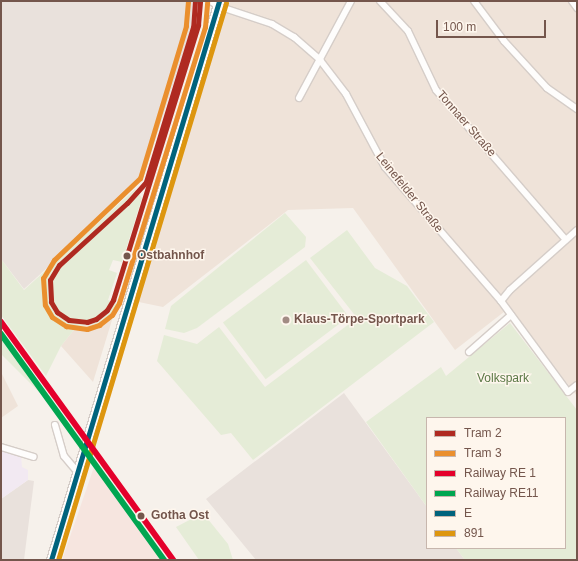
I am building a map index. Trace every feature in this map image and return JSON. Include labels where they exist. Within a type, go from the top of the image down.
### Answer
[{"type":"main road","points":[[51,560],[216,3]]},
{"type":"street","points":[[298,98],[351,1]]},
{"type":"street","name":"Tonnaer Straße","points":[[380,1],[408,31],[436,90],[566,240]]},
{"type":"street","points":[[474,1],[504,41],[547,88],[577,109]]},
{"type":"street","points":[[572,1],[577,8]]},
{"type":"street","name":"Leinefelder Straße","points":[[216,3],[272,24],[294,37],[320,60],[346,94],[385,167],[500,301],[568,392],[577,385]]},
{"type":"street","points":[[500,301],[510,290],[577,230]]},
{"type":"street","points":[[469,352],[511,315]]},
{"type":"street","points":[[55,425],[64,456],[75,469]]},
{"type":"street","points":[[1,447],[34,457]]},
{"type":"shaded area","points":[[1,1],[193,1],[192,26],[142,181],[24,289],[1,259]]},
{"type":"shaded area","points":[[229,1],[577,1],[577,396],[509,308],[455,350],[353,208],[288,210],[163,307],[134,301]]},
{"type":"shaded area","points":[[105,318],[112,320],[93,382],[61,346],[77,326],[96,324]]},
{"type":"shaded area","points":[[1,372],[18,406],[1,418]]},
{"type":"shaded area","points":[[344,393],[426,506],[426,549],[457,549],[465,560],[256,560],[206,499]]},
{"type":"shaded area","points":[[1,450],[21,456],[22,467],[28,470],[28,480],[1,499]]},
{"type":"shaded area","points":[[95,464],[162,560],[62,560]]},
{"type":"shaded area","points":[[28,480],[34,481],[24,560],[1,560],[1,499]]},
{"type":"green space","points":[[135,189],[142,198],[122,262],[113,260],[109,270],[117,273],[108,300],[117,304],[112,320],[105,318],[96,324],[77,326],[61,346],[46,376],[1,315],[1,259],[24,290]]},
{"type":"green space","points":[[285,213],[306,237],[305,247],[197,328],[184,333],[165,329],[171,306]]},
{"type":"green space","points":[[347,230],[375,268],[407,286],[434,322],[253,460],[231,433],[221,435],[157,361],[164,335],[197,344],[219,327],[265,387],[357,318],[310,258]]},
{"type":"green space","name":"Klaus-Törpe-Sportpark","points":[[306,260],[349,317],[266,379],[223,323]]},
{"type":"green space","name":"Volkspark","points":[[510,323],[577,410],[577,560],[465,560],[457,549],[566,549],[566,417],[426,417],[426,506],[366,422],[441,367],[446,376]]},
{"type":"green space","points":[[1,329],[49,396],[45,398],[1,354]]},
{"type":"green space","points":[[203,513],[228,544],[233,560],[199,560],[176,527]]},
{"type":"tram line","name":"3","points":[[188,1],[186,26],[140,178],[54,260],[43,278],[45,305],[52,317],[66,326],[87,329],[99,325],[112,315],[119,303],[205,27],[207,2]]},
{"type":"tram line","name":"2","points":[[195,1],[193,27],[146,182],[127,203],[59,265],[50,280],[51,302],[57,312],[69,320],[87,322],[96,319],[107,310],[113,300],[198,25],[200,1]]},
{"type":"transit line","name":"E","points":[[51,560],[219,1]]},
{"type":"transit line","name":"891","points":[[58,560],[226,3]]},
{"type":"transit line","points":[[1,322],[173,560]]},
{"type":"rail line","name":"RE11","points":[[1,334],[164,560]]},
{"type":"place","name":"Ostbahnhof","points":[[127,256]]},
{"type":"place","name":"Klaus-Törpe-Sportpark","points":[[286,320]]},
{"type":"place","name":"Gotha Ost","points":[[141,516]]}]
